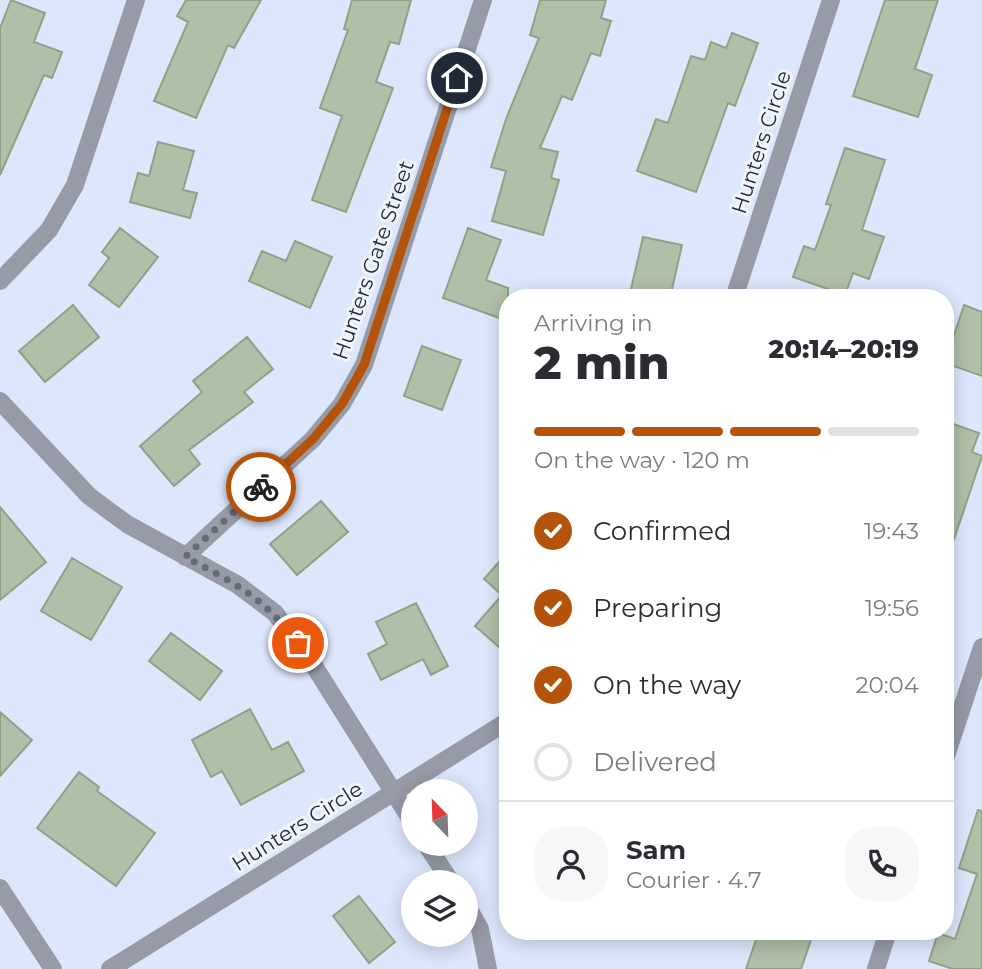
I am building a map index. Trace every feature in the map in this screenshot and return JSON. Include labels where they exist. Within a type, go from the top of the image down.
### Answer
[{"type":"street","points":[[0,281],[49,230],[75,185],[136,0]]},
{"type":"street","name":"Hunters Gate Street","points":[[185,557],[313,439],[342,404],[364,365],[483,0]]},
{"type":"street","name":"Hunters Circle","points":[[737,289],[831,0]]},
{"type":"street","points":[[0,401],[89,496],[127,524],[237,585],[275,613],[309,659],[401,805]]},
{"type":"street","points":[[954,732],[982,647]]},
{"type":"street","name":"Hunters Circle","points":[[110,969],[499,727]]},
{"type":"street","points":[[0,888],[53,969]]},
{"type":"street","points":[[478,925],[488,969]]},
{"type":"street","points":[[876,969],[885,940]]},
{"type":"building","points":[[11,0],[45,13],[34,42],[62,52],[52,78],[44,75],[0,175],[0,28]]},
{"type":"building","points":[[186,0],[261,0],[234,48],[228,45],[196,118],[154,101],[188,22],[177,16]]},
{"type":"building","points":[[352,0],[411,0],[399,44],[390,42],[376,82],[393,88],[346,212],[312,200],[342,116],[320,108],[348,30],[344,29]]},
{"type":"building","points":[[540,0],[606,0],[601,18],[611,21],[600,56],[591,53],[572,100],[562,96],[540,148],[558,152],[551,178],[559,180],[543,235],[492,221],[506,171],[491,167],[506,119],[539,38],[530,35]]},
{"type":"building","points":[[885,0],[938,0],[915,69],[932,75],[918,117],[853,96]]},
{"type":"building","points":[[732,33],[758,43],[735,106],[728,103],[696,192],[637,171],[656,119],[668,123],[691,56],[705,60],[711,42],[726,48]]},
{"type":"building","points":[[158,142],[194,151],[183,190],[197,193],[190,218],[130,202],[138,173],[149,176]]},
{"type":"building","points":[[845,148],[885,160],[862,230],[884,237],[869,279],[853,273],[847,289],[828,289],[793,277],[804,246],[815,250],[831,205],[826,204]]},
{"type":"building","points":[[120,228],[158,257],[119,307],[89,285],[109,258],[102,252]]},
{"type":"building","points":[[468,228],[501,240],[486,280],[508,288],[499,289],[499,318],[443,298]]},
{"type":"building","points":[[643,237],[682,245],[672,289],[631,289]]},
{"type":"building","points":[[295,241],[332,257],[310,308],[249,281],[262,251],[286,261]]},
{"type":"building","points":[[73,305],[99,337],[45,382],[19,351]]},
{"type":"building","points":[[964,305],[982,312],[982,376],[954,366],[954,336]]},
{"type":"building","points":[[247,337],[273,369],[244,392],[253,402],[189,450],[200,464],[174,486],[140,446],[202,392],[193,381]]},
{"type":"building","points":[[422,346],[461,360],[442,410],[404,396]]},
{"type":"building","points":[[954,424],[979,433],[972,452],[982,456],[954,539]]},
{"type":"building","points":[[321,501],[348,532],[297,575],[270,544]]},
{"type":"building","points":[[0,507],[46,562],[0,600]]},
{"type":"building","points":[[72,558],[122,587],[91,640],[41,611]]},
{"type":"building","points":[[499,562],[499,592],[484,579]]},
{"type":"building","points":[[499,598],[499,647],[475,626]]},
{"type":"building","points":[[416,603],[448,666],[431,675],[423,659],[381,680],[368,654],[387,644],[376,622]]},
{"type":"building","points":[[171,633],[222,671],[200,700],[149,661]]},
{"type":"building","points":[[250,709],[272,750],[288,742],[304,771],[241,805],[222,771],[211,777],[192,740]]},
{"type":"building","points":[[0,712],[32,740],[0,776]]},
{"type":"building","points":[[79,772],[99,787],[97,791],[155,833],[116,886],[37,828]]},
{"type":"building","points":[[978,810],[982,811],[982,969],[953,969],[929,961],[936,940],[955,939],[977,874],[959,868]]},
{"type":"building","points":[[359,896],[395,942],[369,963],[333,916]]},
{"type":"building","points":[[756,940],[811,940],[801,969],[746,969]]},
{"type":"way so far","points":[[261,487],[185,557],[237,585],[275,613],[298,643]]},
{"type":"route","points":[[261,487],[313,439],[342,404],[364,365],[457,78]]}]
